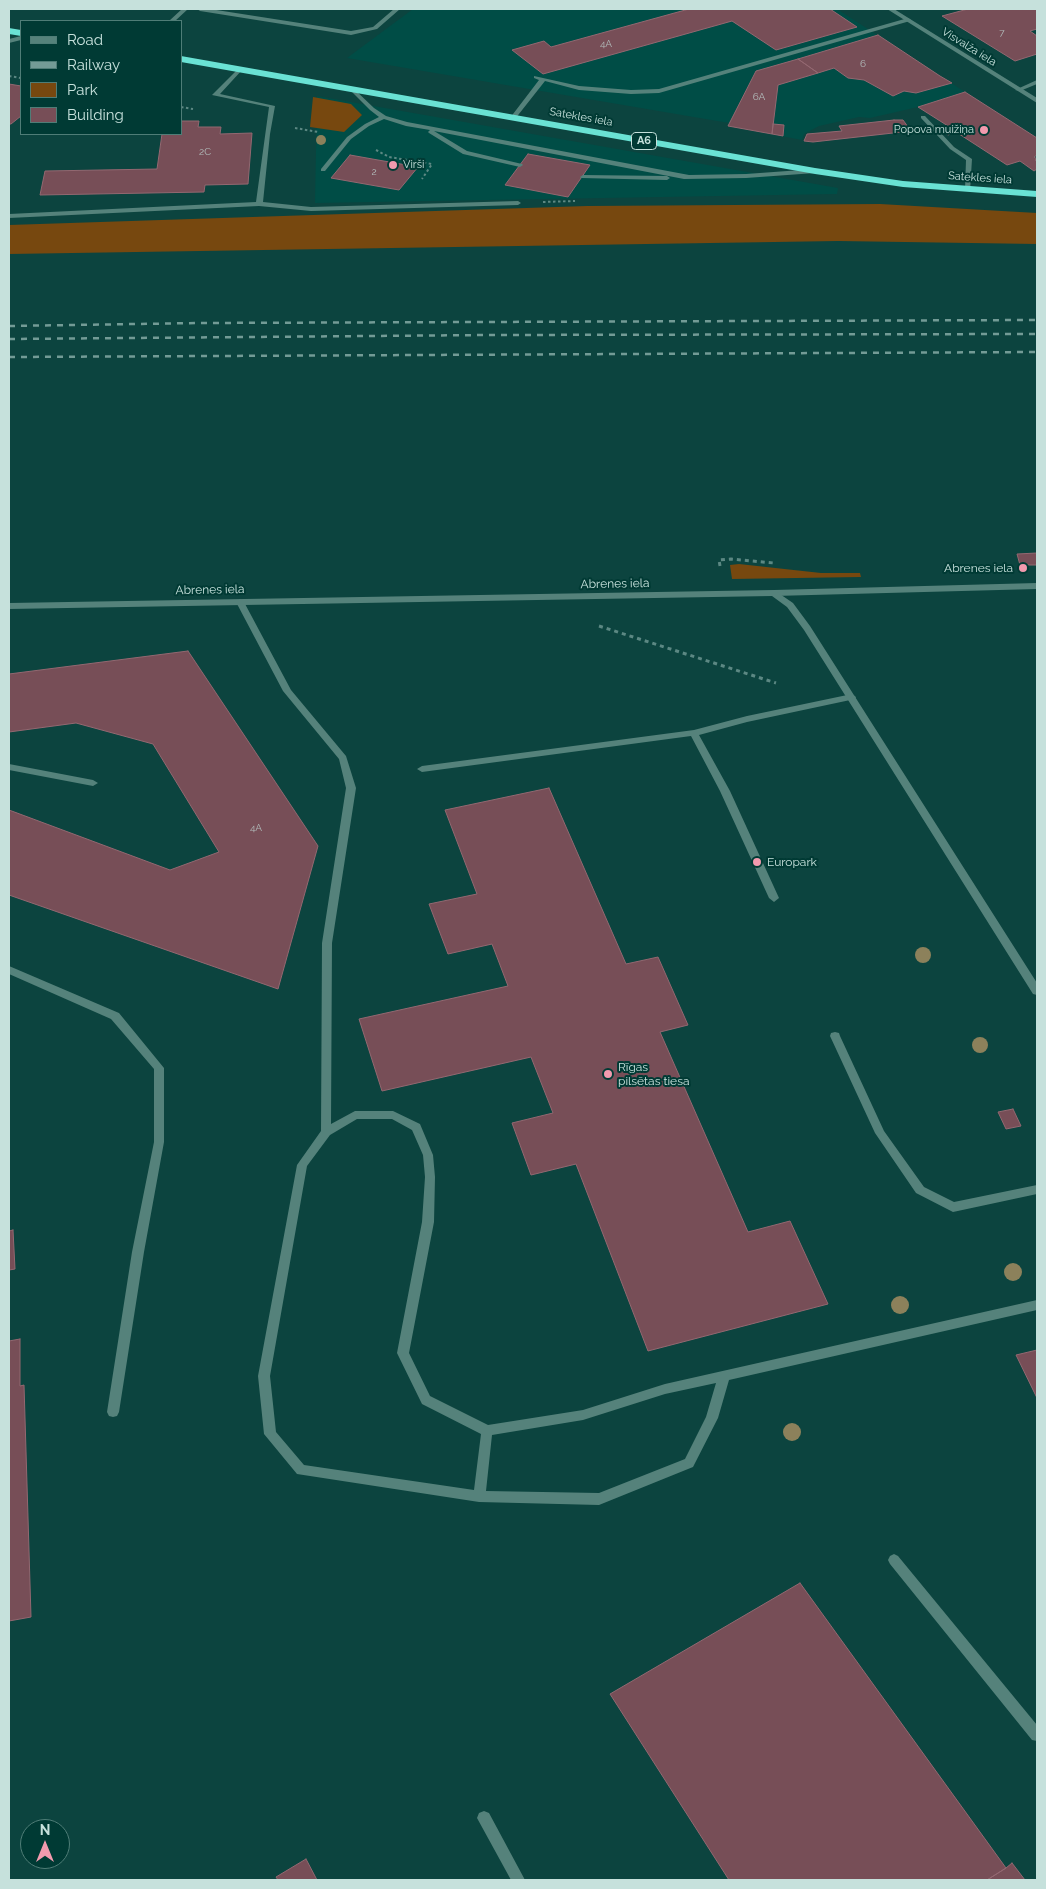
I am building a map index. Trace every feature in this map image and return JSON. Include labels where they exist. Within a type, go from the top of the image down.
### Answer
[{"type":"highway","name":"Satekles iela","points":[[182,59],[815,171],[903,184],[1037,194]]},
{"type":"street","points":[[173,20],[185,9]]},
{"type":"street","points":[[200,9],[351,33],[375,28],[397,9]]},
{"type":"street","name":"Visvalža iela","points":[[890,9],[1037,101]]},
{"type":"street","points":[[513,118],[540,78],[579,88],[631,92],[660,91],[908,20]]},
{"type":"street","points":[[240,69],[215,95],[272,106],[259,204]]},
{"type":"street","points":[[1018,90],[1037,82]]},
{"type":"street","points":[[353,90],[372,109],[384,117],[421,127],[689,177]]},
{"type":"street","points":[[322,170],[349,138],[367,125],[384,117]]},
{"type":"street","points":[[923,117],[952,148],[969,159],[968,190]]},
{"type":"street","points":[[421,127],[443,138],[465,153],[520,165]]},
{"type":"street","points":[[583,177],[746,176],[815,171]]},
{"type":"street","points":[[9,216],[259,204],[311,209],[518,203]]},
{"type":"street","points":[[1035,586],[1037,594]]},
{"type":"street","name":"Abrenes iela","points":[[9,606],[774,593],[1035,586]]},
{"type":"street","points":[[774,593],[790,605],[852,697],[1037,991]]},
{"type":"street","points":[[240,602],[287,691],[343,758],[351,788],[327,943],[326,1132]]},
{"type":"street","points":[[422,769],[694,733],[747,719],[852,697]]},
{"type":"street","points":[[694,733],[724,791],[774,898]]},
{"type":"street","points":[[9,767],[93,783]]},
{"type":"street","points":[[9,970],[115,1016],[159,1068],[159,1142],[138,1252],[113,1412]]},
{"type":"street","points":[[835,1036],[880,1133],[920,1190],[953,1207],[1037,1190]]},
{"type":"street","points":[[724,1376],[712,1418],[689,1463],[600,1499],[479,1496],[301,1470],[270,1434],[264,1376],[302,1165],[326,1132],[355,1115],[393,1115],[416,1127],[428,1156],[430,1177],[428,1222],[404,1353],[426,1400],[487,1431],[583,1415],[665,1389],[1037,1305]]},
{"type":"street","points":[[479,1496],[487,1431]]},
{"type":"street","points":[[894,1560],[1037,1735]]},
{"type":"street","points":[[484,1818],[518,1880]]},
{"type":"path","points":[[595,625],[779,684]]},
{"type":"shaded area","points":[[413,9],[837,9],[965,92],[918,107],[870,118],[859,117],[819,126],[804,134],[802,140],[728,126],[729,123],[347,58]]},
{"type":"shaded area","name":"Virši","points":[[317,96],[838,188],[837,194],[315,203]]},
{"type":"green space","points":[[313,97],[351,104],[362,115],[344,132],[310,127]]},
{"type":"green space","points":[[880,204],[1037,213],[1037,244],[838,241],[9,254],[9,225],[587,206]]},
{"type":"green space","points":[[739,564],[821,573],[860,573],[861,577],[732,579],[730,565]]},
{"type":"building","points":[[689,9],[830,9],[857,27],[776,50],[732,21],[543,74],[512,50],[544,41],[551,47]]},
{"type":"building","points":[[968,9],[1037,9],[1037,29],[1030,31],[1037,36],[1037,54],[1015,61],[942,16]]},
{"type":"building","points":[[878,35],[952,83],[916,93],[904,91],[893,96],[864,80],[848,78],[834,68],[818,73],[798,59]]},
{"type":"building","points":[[798,59],[818,73],[778,85],[772,134],[728,126],[756,71]]},
{"type":"building","points":[[9,84],[20,86],[20,117],[9,124]]},
{"type":"building","name":"Popova muižiņa","points":[[965,92],[1037,138],[1037,155],[1034,157],[1037,159],[1035,160],[1037,161],[1037,169],[1034,171],[1020,161],[1007,165],[956,132],[948,135],[940,129],[948,126],[918,107]]},
{"type":"building","points":[[903,120],[911,131],[813,142],[804,141],[807,134],[842,131],[839,126]]},
{"type":"building","points":[[182,121],[199,121],[198,127],[221,127],[220,134],[252,133],[248,184],[205,185],[204,192],[40,195],[45,171],[157,169],[162,135],[182,135]]},
{"type":"building","points":[[773,124],[784,125],[783,136],[772,134]]},
{"type":"building","points":[[528,154],[590,165],[568,197],[505,185]]},
{"type":"building","points":[[350,155],[418,167],[399,190],[331,178]]},
{"type":"building","points":[[1037,553],[1037,565],[1020,565],[1017,554]]},
{"type":"building","points":[[188,651],[318,846],[278,989],[9,895],[9,810],[170,870],[219,852],[153,744],[76,723],[9,732],[9,674]]},
{"type":"building","name":"Rīgas pilsētas tiesa","points":[[549,788],[626,964],[658,957],[688,1025],[660,1032],[748,1232],[790,1221],[828,1304],[648,1351],[576,1164],[531,1175],[512,1123],[553,1113],[531,1057],[382,1091],[359,1019],[508,986],[492,944],[448,954],[429,904],[477,894],[445,810]]},
{"type":"building","points":[[1013,1109],[1021,1126],[1006,1129],[998,1112]]},
{"type":"building","points":[[13,1230],[15,1269],[9,1270],[9,1231]]},
{"type":"building","points":[[20,1339],[20,1386],[24,1385],[31,1617],[9,1621],[9,1341]]},
{"type":"building","points":[[1037,1350],[1037,1398],[1016,1355]]},
{"type":"building","points":[[800,1583],[1006,1868],[987,1880],[729,1880],[610,1694]]},
{"type":"building","points":[[306,1859],[317,1880],[278,1880],[276,1877]]},
{"type":"building","points":[[1012,1863],[1025,1880],[987,1880],[1006,1868]]},
{"type":"railway","points":[[9,326],[199,323],[1037,320]]},
{"type":"railway","points":[[9,339],[488,335],[1037,334]]},
{"type":"railway","points":[[9,357],[1037,352]]},
{"type":"place","name":"Popova muižiņa","points":[[984,130]]},
{"type":"place","name":"Virši","points":[[393,165]]},
{"type":"place","name":"Abrenes iela","points":[[1023,568]]},
{"type":"place","name":"Europark","points":[[757,862]]},
{"type":"place","name":"Rīgas pilsētas tiesa","points":[[608,1074]]}]
